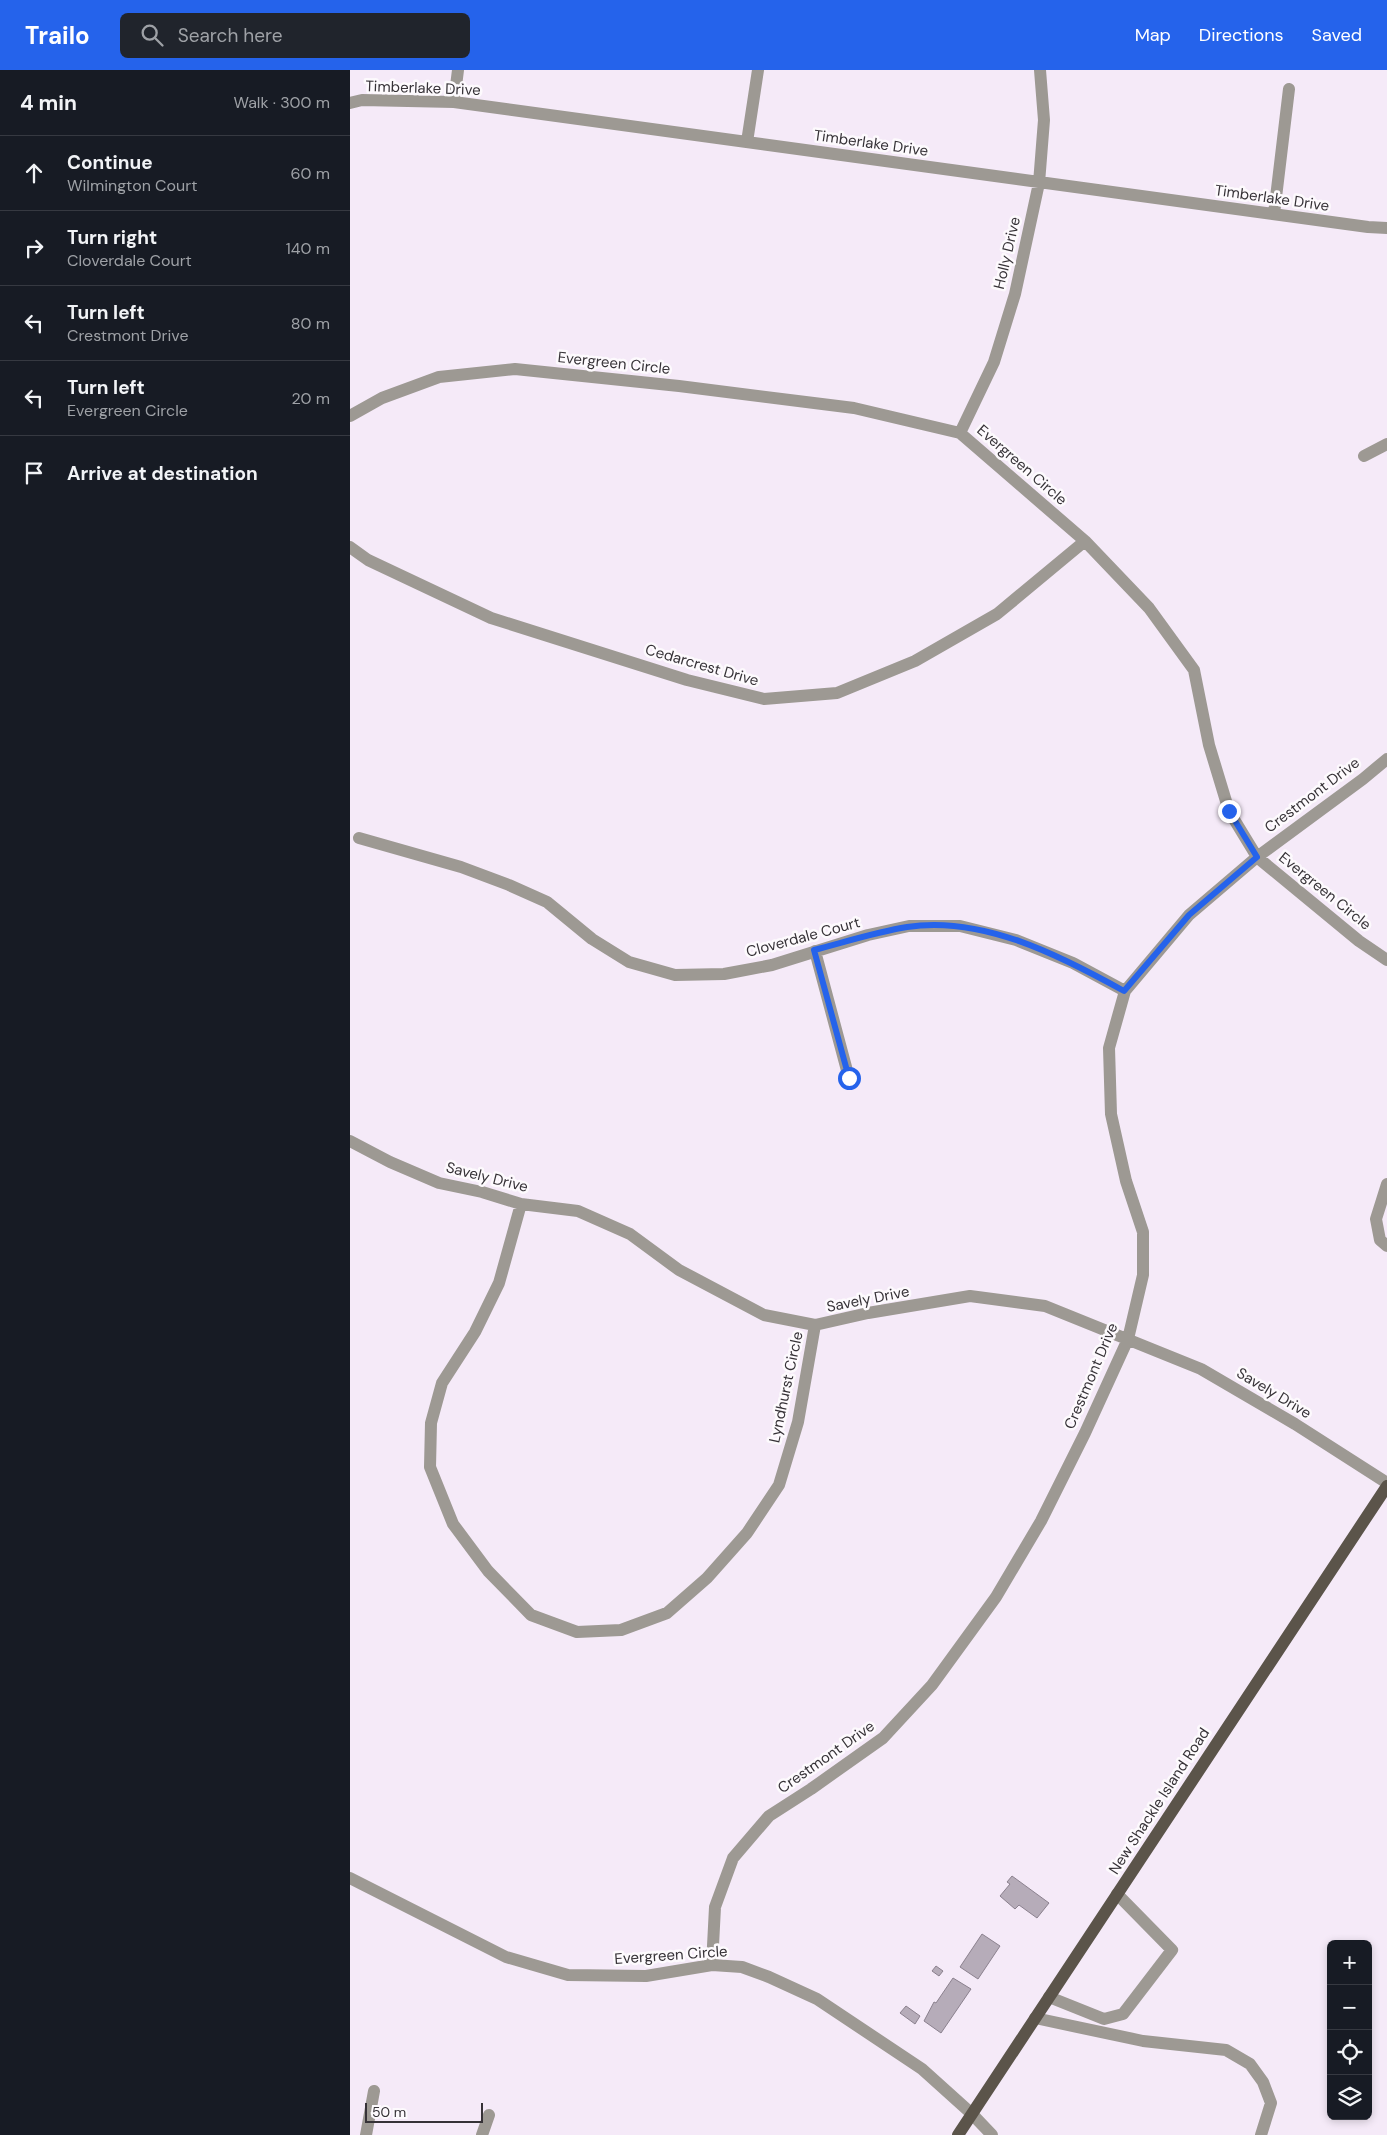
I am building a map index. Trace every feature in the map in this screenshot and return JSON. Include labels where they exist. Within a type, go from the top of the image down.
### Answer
[{"type":"main road","name":"New Shackle Island Road","points":[[958,2135],[1387,1484]]},
{"type":"street","points":[[454,102],[458,70]]},
{"type":"street","points":[[746,142],[758,70]]},
{"type":"street","name":"Holly Drive","points":[[960,433],[994,362],[1015,294],[1039,183],[1044,120],[1040,70]]},
{"type":"street","points":[[1274,214],[1289,89]]},
{"type":"street","name":"Timberlake Drive","points":[[350,103],[362,100],[454,102],[1039,183],[1387,228]]},
{"type":"street","name":"Evergreen Circle","points":[[350,416],[382,398],[439,377],[515,369],[679,386],[854,408],[960,433],[1085,541],[1150,608],[1194,670],[1209,745],[1229,811],[1257,857],[1359,941],[1387,960]]},
{"type":"street","points":[[1364,456],[1387,444]]},
{"type":"street","name":"Cedarcrest Drive","points":[[350,547],[368,560],[491,618],[688,680],[764,699],[837,693],[915,661],[997,614],[1085,541]]},
{"type":"street","name":"Crestmont Drive","points":[[712,1966],[715,1907],[733,1858],[768,1816],[811,1789],[883,1738],[932,1685],[996,1597],[1041,1521],[1085,1433],[1128,1339],[1142,1275],[1143,1232],[1126,1181],[1111,1114],[1109,1048],[1124,991],[1189,915],[1257,857],[1363,779],[1387,759]]},
{"type":"street","name":"Cloverdale Court","points":[[359,838],[461,867],[548,902],[592,938],[629,962],[675,975],[724,974],[772,965],[814,950],[909,926],[960,926],[1016,940],[1064,959],[1124,991]]},
{"type":"street","points":[[814,950],[849,1078]]},
{"type":"street","name":"Savely Drive","points":[[350,1141],[390,1162],[439,1183],[482,1192],[521,1204],[578,1211],[630,1234],[679,1270],[764,1315],[815,1325],[970,1296],[1045,1306],[1200,1369],[1295,1424],[1387,1484]]},
{"type":"street","points":[[1387,1184],[1376,1219],[1380,1240],[1387,1246]]},
{"type":"street","name":"Lyndhurst Circle","points":[[521,1204],[499,1283],[475,1332],[442,1382],[431,1423],[430,1467],[454,1524],[488,1571],[531,1615],[577,1632],[621,1630],[667,1613],[707,1578],[747,1534],[779,1485],[798,1422],[815,1325]]},
{"type":"street","name":"Evergreen Circle","points":[[350,1878],[506,1957],[568,1975],[646,1976],[712,1966],[742,1967],[817,1999],[922,2068],[992,2135]]},
{"type":"street","points":[[1049,1997],[1104,2019],[1123,2014],[1172,1950],[1117,1894]]},
{"type":"street","points":[[1035,2018],[1143,2041],[1226,2050],[1250,2064],[1263,2082],[1271,2103],[1261,2135]]},
{"type":"street","points":[[366,2135],[374,2090]]},
{"type":"street","points":[[482,2135],[489,2115]]},
{"type":"building","points":[[1012,1876],[1049,1903],[1037,1918],[1019,1905],[1015,1909],[1000,1896],[1010,1884],[1007,1882]]},
{"type":"building","points":[[982,1934],[1000,1946],[978,1979],[960,1967]]},
{"type":"building","points":[[936,1966],[943,1971],[939,1976],[932,1971]]},
{"type":"building","points":[[953,1978],[971,1989],[941,2033],[924,2021],[934,2002],[936,2003]]},
{"type":"building","points":[[906,2006],[920,2016],[915,2024],[900,2013]]},
{"type":"route","points":[[849,1078],[814,950],[909,926],[960,926],[1016,940],[1073,963],[1124,991],[1189,915],[1257,857],[1229,811]]}]
